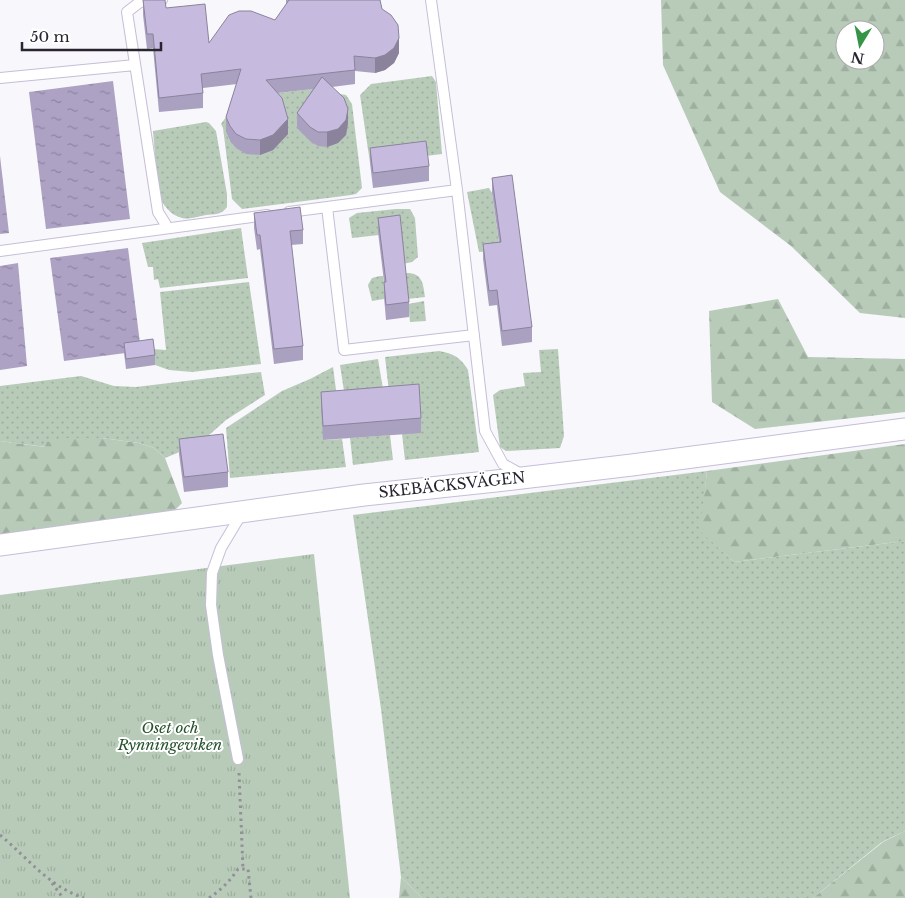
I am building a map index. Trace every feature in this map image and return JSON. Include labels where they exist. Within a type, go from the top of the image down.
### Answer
[{"type":"street","name":"SKEBÄCKSVÄGEN","points":[[0,545],[364,495],[632,465],[905,429]]},
{"type":"lane","points":[[162,0],[140,2],[127,12],[158,212],[168,228]]},
{"type":"lane","points":[[431,0],[457,190],[485,431],[503,464],[526,477]]},
{"type":"lane","points":[[0,78],[135,65]]},
{"type":"lane","points":[[0,251],[457,190]]},
{"type":"lane","points":[[327,207],[344,350],[474,335]]},
{"type":"lane","points":[[238,760],[218,655],[211,597],[212,573],[221,548],[243,512]]},
{"type":"path","points":[[238,760],[243,869]]},
{"type":"path","points":[[0,835],[50,881],[62,889],[84,898]]},
{"type":"path","points":[[210,898],[221,890],[238,869],[248,869],[251,898]]},
{"type":"path","points":[[50,881],[63,898]]},
{"type":"green space","points":[[661,0],[905,0],[905,318],[860,313],[791,246],[720,192],[663,65]]},
{"type":"green space","points":[[432,76],[436,82],[442,154],[370,163],[360,95],[371,84]]},
{"type":"green space","points":[[311,89],[346,95],[352,104],[362,188],[356,194],[351,195],[242,209],[232,199],[221,124],[226,117],[226,132],[230,141],[263,95]]},
{"type":"green space","points":[[206,122],[216,131],[227,194],[227,207],[218,214],[191,218],[178,217],[167,208],[158,193],[153,131]]},
{"type":"green space","points":[[489,188],[492,193],[500,250],[479,252],[467,192]]},
{"type":"green space","points":[[410,209],[415,218],[418,257],[412,262],[403,264],[378,233],[379,235],[352,238],[349,218],[357,213]]},
{"type":"green space","points":[[241,228],[248,278],[160,288],[158,279],[154,280],[153,267],[148,267],[142,243]]},
{"type":"green space","points":[[404,273],[418,276],[425,297],[407,299]]},
{"type":"green space","points":[[383,276],[386,297],[372,301],[368,285],[372,278]]},
{"type":"green space","points":[[249,282],[261,364],[192,372],[169,370],[155,365],[153,349],[166,350],[160,292]]},
{"type":"green space","points":[[778,299],[808,357],[905,359],[905,412],[755,429],[712,402],[709,311]]},
{"type":"green space","points":[[424,301],[426,321],[410,322],[408,304]]},
{"type":"green space","points":[[558,349],[564,436],[560,448],[506,451],[500,447],[493,395],[500,390],[525,386],[523,373],[541,372],[539,350]]},
{"type":"green space","points":[[439,351],[456,357],[468,370],[479,452],[405,460],[402,434],[390,401],[385,357]]},
{"type":"green space","points":[[378,359],[385,401],[346,404],[340,365]]},
{"type":"green space","points":[[333,367],[338,405],[323,440],[342,439],[346,467],[230,478],[226,428],[282,391]]},
{"type":"green space","points":[[261,372],[265,395],[226,420],[199,444],[165,458],[154,448],[139,443],[102,438],[83,439],[46,447],[0,441],[0,386],[81,376],[114,386],[136,387]]},
{"type":"green space","points":[[390,435],[393,460],[353,465],[350,438]]},
{"type":"green space","points":[[65,438],[102,438],[139,443],[154,448],[165,458],[182,503],[173,512],[0,548],[0,441],[45,447],[47,442]]},
{"type":"green space","points":[[905,444],[905,541],[734,562],[700,531],[707,471]]},
{"type":"green space","points":[[707,471],[701,531],[734,562],[905,541],[905,831],[882,842],[813,898],[422,898],[401,877],[381,709],[353,515]]},
{"type":"green space","name":"Oset och Rynningeviken","points":[[314,554],[350,898],[0,898],[0,595]]},
{"type":"green space","points":[[905,831],[905,898],[813,898],[883,842]]},
{"type":"green space","points":[[401,877],[422,898],[399,898]]},
{"type":"water","points":[[113,81],[130,219],[46,229],[29,92]]},
{"type":"water","points":[[0,156],[9,233],[0,234]]},
{"type":"water","points":[[128,248],[141,351],[64,361],[50,258]]},
{"type":"water","points":[[18,263],[27,366],[0,370],[0,266]]},
{"type":"building","points":[[143,0],[165,0],[166,8],[205,4],[209,43],[229,15],[239,11],[251,11],[275,20],[289,0],[380,0],[382,9],[391,15],[398,25],[399,38],[394,48],[385,55],[375,58],[354,56],[355,70],[266,80],[282,98],[288,119],[273,135],[260,140],[246,139],[236,134],[226,117],[241,69],[201,74],[203,93],[159,98],[153,34],[147,34]]},
{"type":"building","points":[[322,77],[344,98],[348,109],[346,120],[338,129],[327,132],[318,132],[310,127],[297,113]]},
{"type":"building","points":[[426,141],[429,166],[373,173],[370,148]]},
{"type":"building","points":[[512,175],[532,327],[502,331],[497,290],[489,291],[483,244],[501,242],[492,178]]},
{"type":"building","points":[[300,207],[303,230],[290,231],[303,346],[274,349],[260,235],[257,235],[254,213]]},
{"type":"building","points":[[400,215],[409,302],[386,305],[384,282],[386,282],[378,218]]},
{"type":"building","points":[[153,339],[155,355],[126,359],[124,343]]},
{"type":"building","points":[[419,384],[421,418],[323,426],[321,392]]},
{"type":"building","points":[[223,434],[228,472],[184,477],[179,439]]}]
